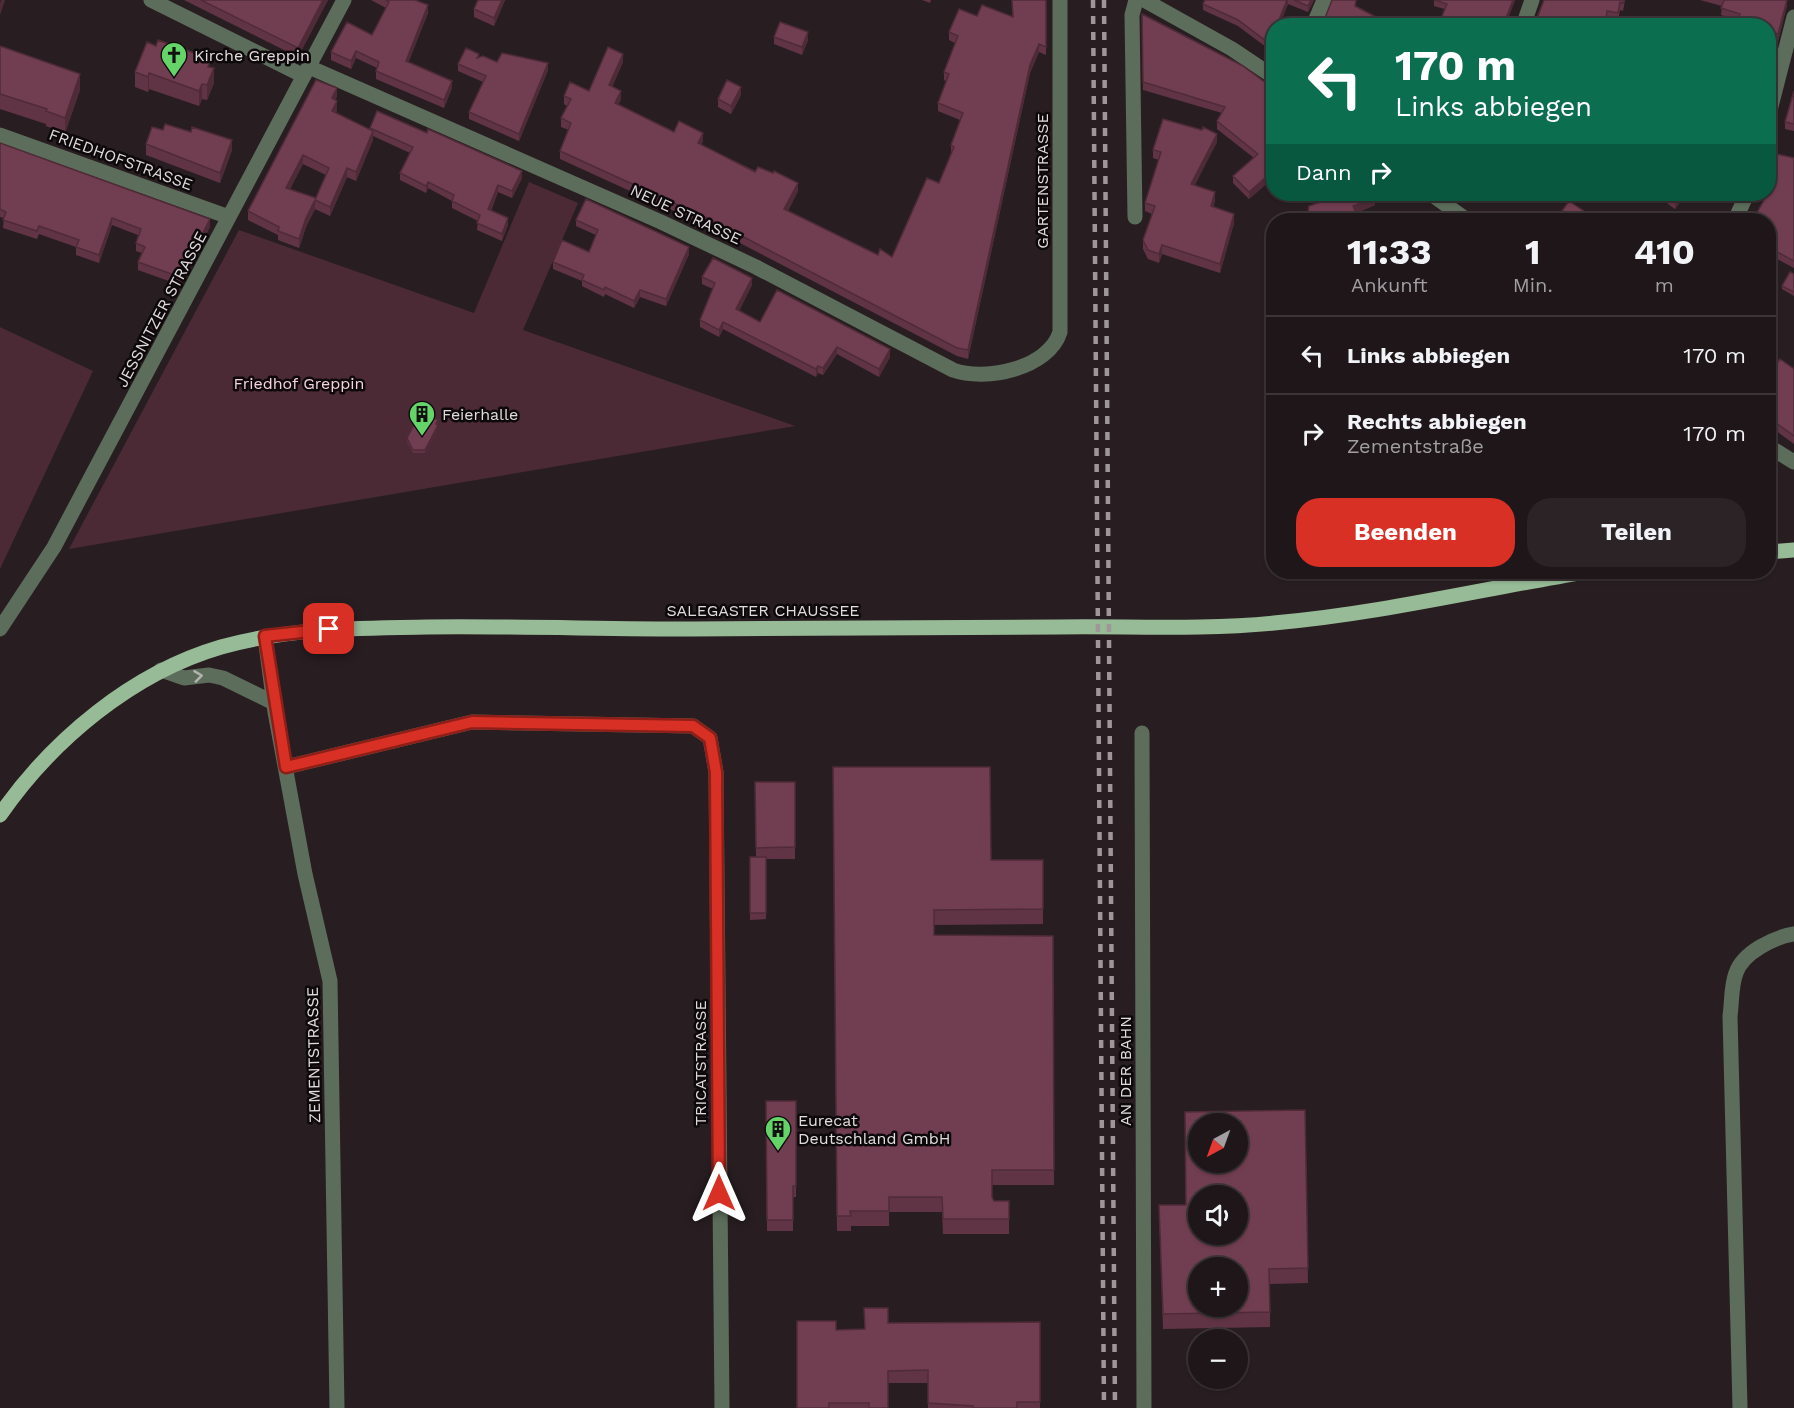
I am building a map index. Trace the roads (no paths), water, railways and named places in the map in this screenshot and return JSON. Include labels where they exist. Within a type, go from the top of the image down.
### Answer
[{"type":"main road","points":[[1776,551],[1794,550]]},
{"type":"main road","name":"SALEGASTER CHAUSSEE","points":[[0,815],[24,782],[60,746],[112,702],[161,670],[198,654],[265,636],[306,630],[363,627],[569,626],[690,629],[1256,625],[1370,609],[1544,579]]},
{"type":"street","name":"NEUE STRASSE","points":[[151,0],[306,71],[661,222],[756,267],[953,370],[966,375],[999,373],[1044,356]]},
{"type":"street","name":"JESSNITZER STRASSE","points":[[0,629],[54,547],[344,0]]},
{"type":"street","name":"GARTENSTRASSE","points":[[1044,356],[1056,345],[1060,332],[1060,0]]},
{"type":"street","points":[[1135,216],[1132,15],[1136,0]]},
{"type":"street","points":[[1144,0],[1232,49],[1266,72]]},
{"type":"street","points":[[1316,18],[1323,0]]},
{"type":"street","points":[[1526,18],[1532,0]]},
{"type":"street","points":[[1776,87],[1794,17]]},
{"type":"street","name":"FRIEDHOFSTRASSE","points":[[0,135],[230,217]]},
{"type":"street","points":[[1776,451],[1794,462]]},
{"type":"street","name":"ZEMENTSTRASSE","points":[[265,636],[274,703],[305,874],[330,981],[337,1408]]},
{"type":"street","points":[[161,670],[184,678],[209,675],[223,678],[274,703]]},
{"type":"street","name":"TRICATSTRASSE","points":[[286,767],[472,722],[693,726],[710,738],[716,772],[722,1408]]},
{"type":"street","name":"AN DER BAHN","points":[[1143,733],[1144,1408]]},
{"type":"street","points":[[1740,1408],[1730,1016],[1736,971],[1755,950],[1778,937],[1794,934]]},
{"type":"railway","points":[[1093,0],[1104,1408]]},
{"type":"railway","points":[[1104,0],[1115,1408]]},
{"type":"place","name":"Kirche Greppin","points":[[174,78]]},
{"type":"place","name":"Feierhalle","points":[[422,437]]},
{"type":"place","name":"Eurecat Deutschland GmbH","points":[[778,1152]]},
{"type":"park label","name":"Friedhof Greppin","points":[[299,383]]}]
